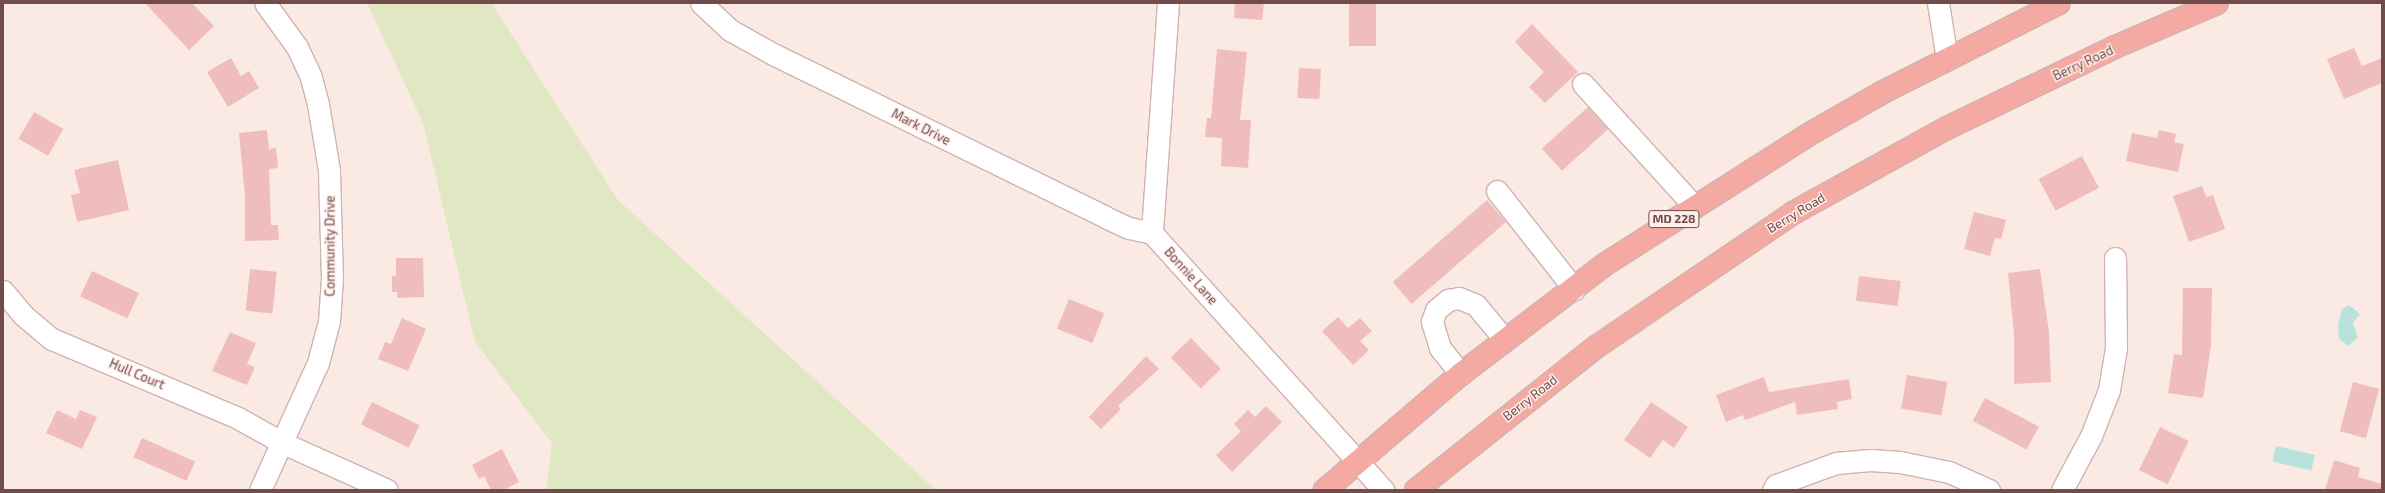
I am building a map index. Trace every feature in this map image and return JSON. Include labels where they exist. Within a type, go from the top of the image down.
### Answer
[{"type":"highway","name":"Berry Road","points":[[1416,490],[1596,347],[1794,213],[1956,124],[2108,50],[2217,3]]},
{"type":"highway","name":"MD 228","points":[[1325,490],[1357,461],[1461,374],[1604,265],[1694,206],[1813,132],[1947,59],[2055,4]]},
{"type":"street","name":"Community Drive","points":[[260,490],[311,382],[329,321],[332,280],[329,170],[311,77],[297,47],[264,3]]},
{"type":"street","name":"Mark Drive","points":[[700,3],[730,30],[772,54],[1104,217],[1129,228],[1152,233]]},
{"type":"street","points":[[1152,233],[1168,3]]},
{"type":"street","points":[[1938,3],[1947,59]]},
{"type":"street","points":[[1583,84],[1694,206]]},
{"type":"street","points":[[1497,191],[1574,289]]},
{"type":"street","name":"Bonnie Lane","points":[[1152,233],[1383,490]]},
{"type":"street","points":[[2062,490],[2091,436],[2109,390],[2116,348],[2114,258]]},
{"type":"street","name":"Hull Court","points":[[3,291],[23,315],[52,339],[238,418],[283,443],[387,490]]},
{"type":"street","points":[[1461,374],[1440,348],[1432,321],[1436,310],[1448,300],[1459,298],[1476,305],[1505,340]]},
{"type":"street","points":[[1774,490],[1776,485],[1836,463],[1870,460],[1949,472],[1989,490]]},
{"type":"green space","points":[[367,3],[491,3],[618,200],[936,490],[546,490],[552,443],[475,342],[423,123]]},
{"type":"water","points":[[2349,305],[2360,314],[2353,323],[2358,338],[2348,346],[2339,339],[2338,325],[2342,309]]},
{"type":"water","points":[[2276,446],[2315,455],[2311,471],[2272,462]]},
{"type":"building","points":[[145,3],[192,3],[214,26],[189,50]]},
{"type":"building","points":[[1235,3],[1264,3],[1262,20],[1234,18]]},
{"type":"building","points":[[1349,3],[1376,3],[1376,46],[1349,46]]},
{"type":"building","points":[[1532,24],[1578,72],[1545,103],[1529,87],[1544,72],[1515,42]]},
{"type":"building","points":[[2354,48],[2362,66],[2382,58],[2382,83],[2344,99],[2327,59]]},
{"type":"building","points":[[1217,49],[1247,52],[1240,120],[1251,120],[1248,168],[1221,166],[1222,138],[1205,137],[1207,118],[1211,118]]},
{"type":"building","points":[[231,58],[241,76],[249,71],[259,88],[228,107],[207,72]]},
{"type":"building","points":[[1299,68],[1321,69],[1319,99],[1297,98]]},
{"type":"building","points":[[1588,107],[1608,129],[1562,171],[1542,148]]},
{"type":"building","points":[[34,112],[63,129],[48,156],[19,139]]},
{"type":"building","points":[[267,130],[269,149],[276,148],[278,168],[269,169],[271,225],[278,225],[279,240],[245,241],[245,196],[239,133]]},
{"type":"building","points":[[2159,130],[2176,134],[2174,142],[2184,144],[2178,172],[2126,161],[2132,133],[2157,138]]},
{"type":"building","points":[[2082,156],[2099,188],[2056,211],[2039,179]]},
{"type":"building","points":[[118,160],[129,210],[77,222],[71,195],[80,193],[74,170]]},
{"type":"building","points":[[2202,186],[2206,197],[2213,195],[2225,229],[2189,242],[2173,196]]},
{"type":"building","points":[[1487,200],[1506,222],[1412,304],[1393,282]]},
{"type":"building","points":[[1974,212],[2006,220],[2001,239],[1995,238],[1990,256],[1964,249]]},
{"type":"building","points":[[396,258],[423,258],[424,297],[397,298],[397,292],[392,292],[392,276],[396,276]]},
{"type":"building","points":[[250,269],[277,272],[272,314],[246,311]]},
{"type":"building","points":[[2040,269],[2049,332],[2051,382],[2014,384],[2014,334],[2008,273]]},
{"type":"building","points":[[92,271],[139,293],[127,318],[80,296]]},
{"type":"building","points":[[1859,276],[1901,281],[1898,306],[1856,301]]},
{"type":"building","points":[[2183,288],[2212,288],[2211,346],[2203,398],[2168,393],[2174,354],[2182,355]]},
{"type":"building","points":[[1069,299],[1104,313],[1092,343],[1057,329]]},
{"type":"building","points":[[1338,317],[1348,328],[1360,318],[1372,331],[1360,341],[1369,350],[1353,365],[1322,331]]},
{"type":"building","points":[[402,318],[426,329],[408,371],[378,359],[385,342],[391,344]]},
{"type":"building","points":[[230,332],[256,343],[247,364],[255,367],[247,385],[212,371]]},
{"type":"building","points":[[1191,338],[1221,369],[1201,388],[1171,357]]},
{"type":"building","points":[[1146,356],[1159,369],[1118,406],[1121,409],[1101,429],[1089,417]]},
{"type":"building","points":[[1907,375],[1947,382],[1941,416],[1901,408]]},
{"type":"building","points":[[1764,377],[1769,392],[1849,379],[1852,399],[1837,402],[1838,409],[1797,415],[1795,402],[1745,420],[1743,415],[1726,422],[1716,395]]},
{"type":"building","points":[[2353,382],[2379,389],[2366,438],[2340,431]]},
{"type":"building","points":[[1985,398],[2039,427],[2027,450],[1973,421]]},
{"type":"building","points":[[372,402],[420,425],[409,448],[361,424]]},
{"type":"building","points":[[1651,402],[1688,427],[1674,448],[1663,440],[1650,458],[1624,440]]},
{"type":"building","points":[[1266,406],[1282,422],[1232,472],[1216,455],[1241,431],[1234,424],[1248,410],[1255,417]]},
{"type":"building","points":[[57,410],[76,419],[80,410],[97,417],[82,449],[46,433]]},
{"type":"building","points":[[2160,427],[2189,441],[2168,484],[2139,470]]},
{"type":"building","points":[[142,438],[195,462],[186,481],[133,457]]},
{"type":"building","points":[[502,449],[519,482],[504,490],[491,490],[484,476],[479,479],[472,465]]},
{"type":"building","points":[[2334,460],[2360,468],[2358,477],[2382,484],[2382,490],[2325,490]]}]
